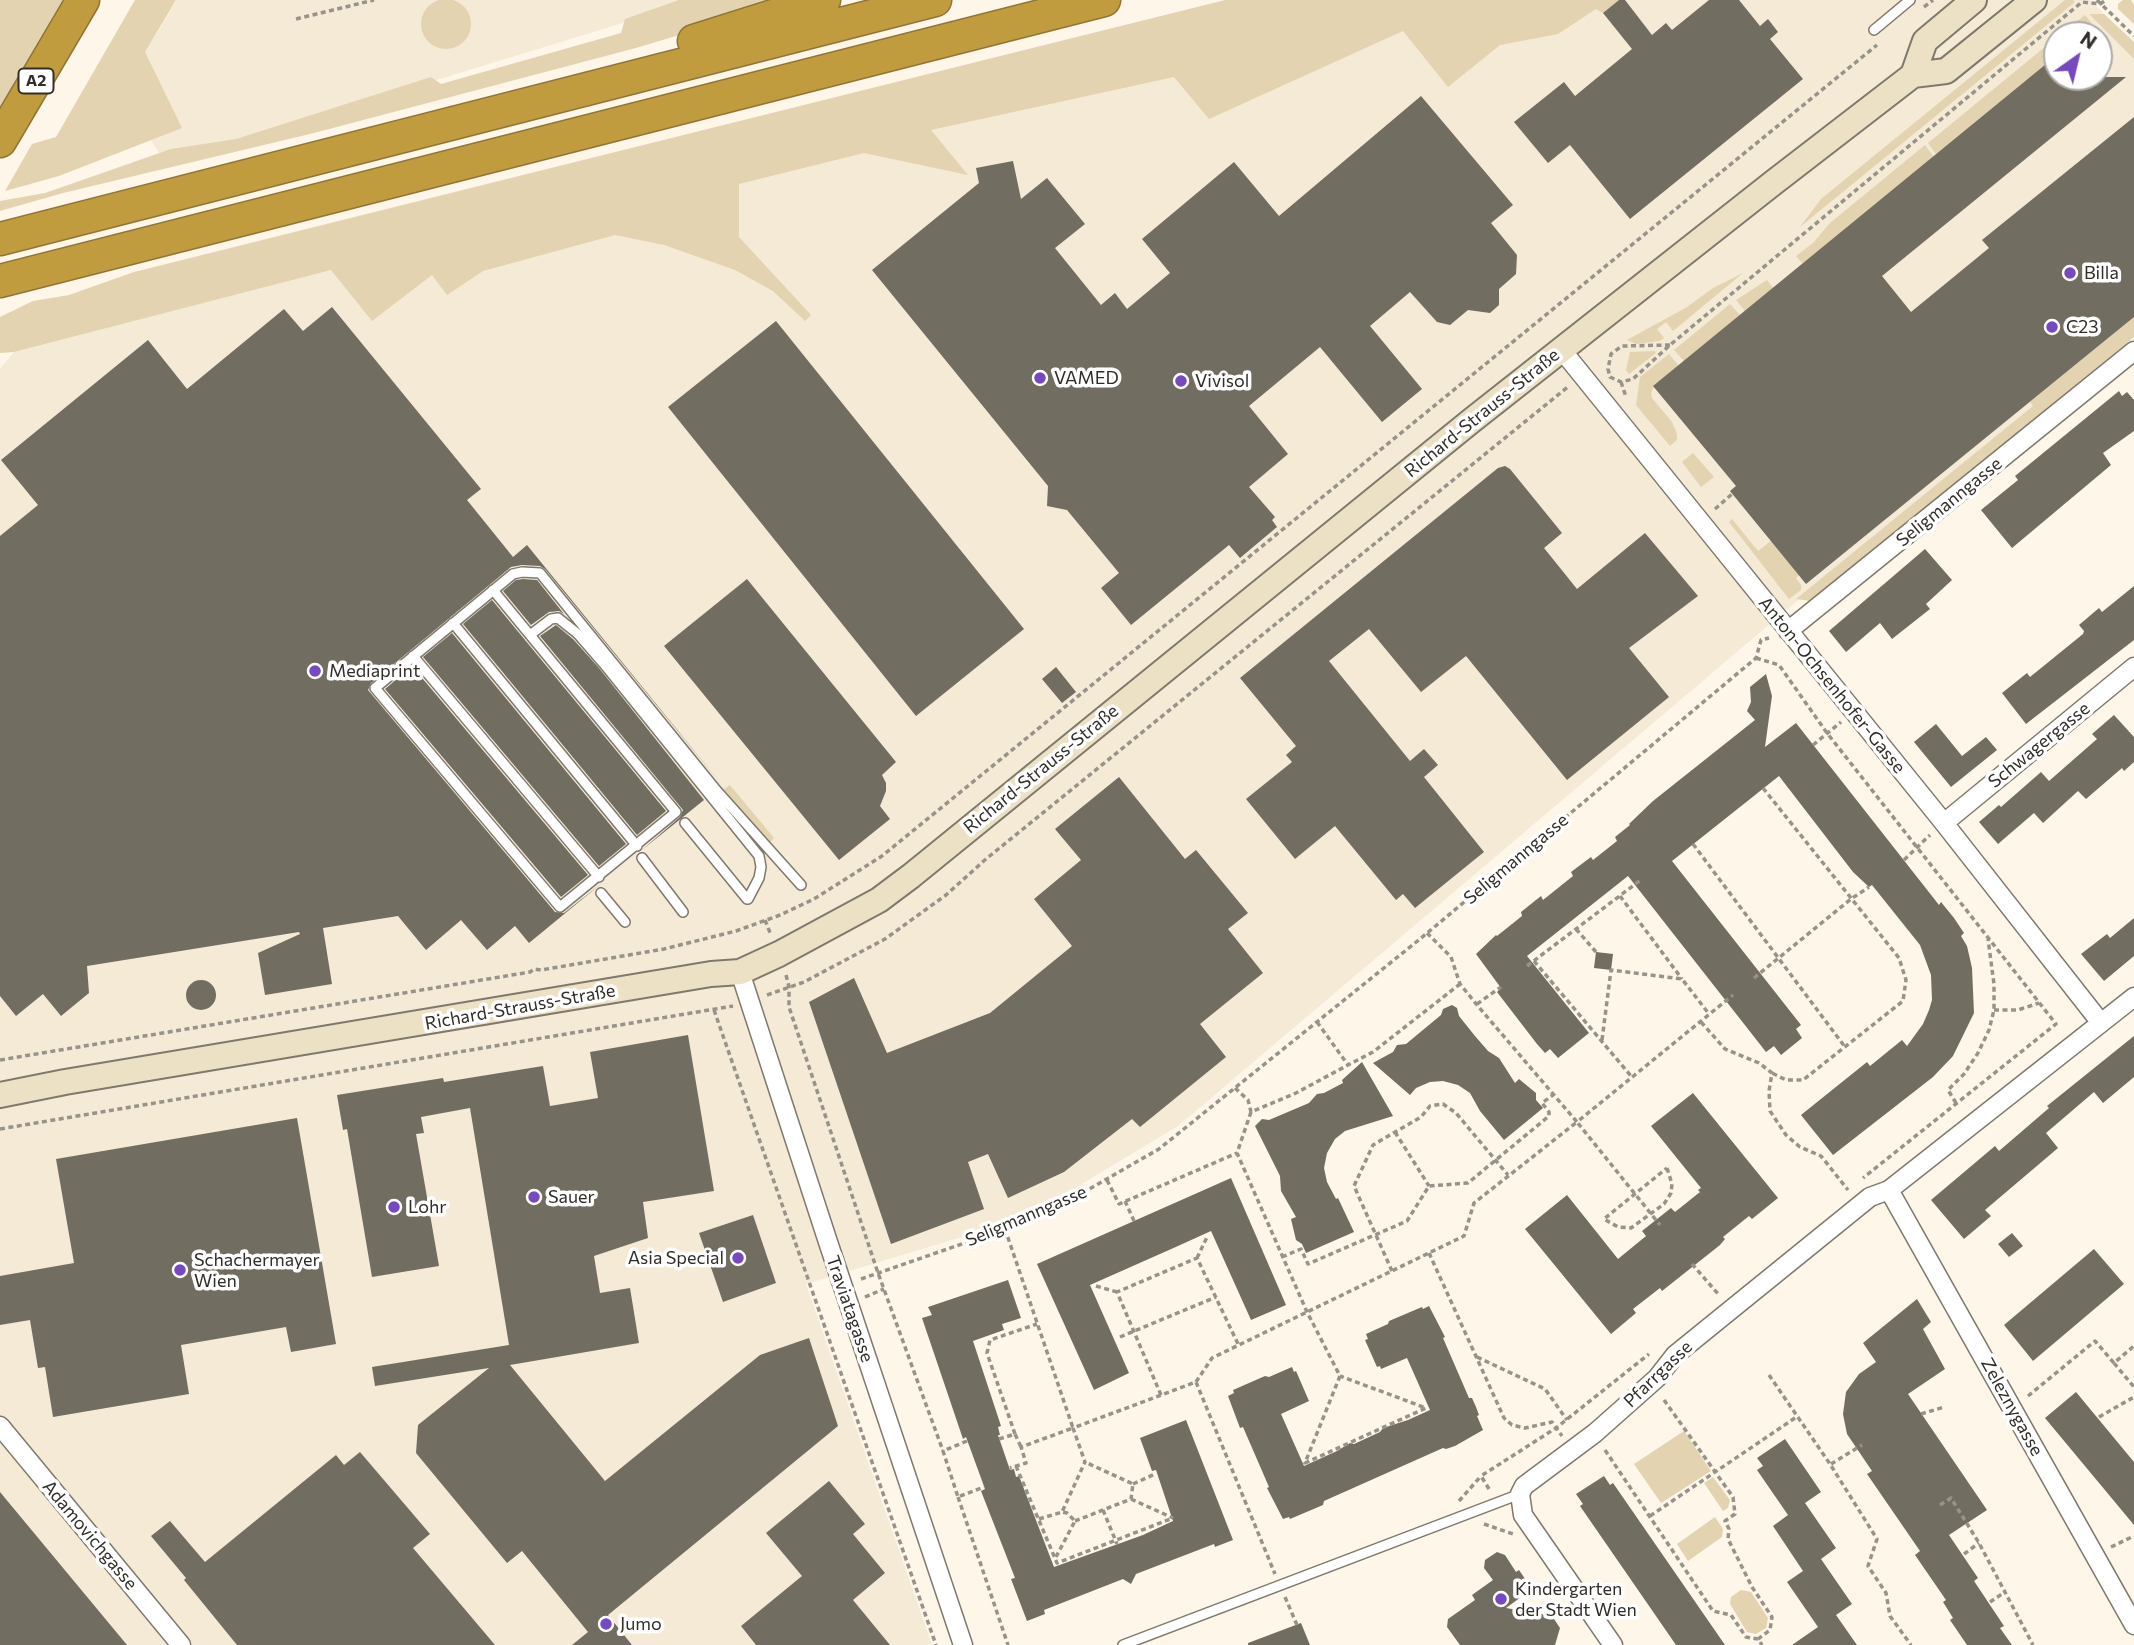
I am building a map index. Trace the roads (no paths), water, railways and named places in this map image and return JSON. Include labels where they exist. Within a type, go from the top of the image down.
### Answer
[{"type":"highway","name":"A2","points":[[0,141],[83,0]]},
{"type":"highway","points":[[492,112],[562,82],[824,0]]},
{"type":"highway","points":[[0,239],[936,0]]},
{"type":"highway","points":[[0,281],[1104,0]]},
{"type":"main road","points":[[1913,75],[1925,41],[1974,0]]},
{"type":"main road","name":"Richard-Strauss-Straße","points":[[0,1095],[710,974],[740,972],[779,954],[879,900],[1561,349],[1913,75],[1946,71],[2034,0]]},
{"type":"street","name":"Anton-Ochsenhofer-Gasse","points":[[1561,349],[1944,823],[2101,1023]]},
{"type":"street","name":"Seligmanngasse","points":[[1788,631],[2134,351]]},
{"type":"street","name":"Schwagergasse","points":[[1944,823],[2134,667]]},
{"type":"street","name":"Traviatagasse","points":[[740,972],[963,1645]]},
{"type":"street","name":"Pfarrgasse","points":[[1520,1494],[1524,1486],[1595,1433],[1657,1378],[1675,1355],[1871,1197],[1889,1190],[2134,997]]},
{"type":"street","name":"Zeleznygasse","points":[[1889,1190],[2134,1625]]},
{"type":"street","name":"Adamovichgasse","points":[[0,1426],[181,1645]]},
{"type":"street","points":[[1520,1494],[1523,1515],[1614,1645]]},
{"type":"lane","points":[[1874,30],[1910,0]]},
{"type":"lane","points":[[493,590],[676,812],[560,908],[376,691],[378,685],[493,590],[513,574],[523,572],[540,573],[547,579],[717,791],[801,885]]},
{"type":"lane","points":[[530,635],[551,619],[558,618],[578,634],[612,674],[759,856],[759,877],[748,899],[685,823]]},
{"type":"lane","points":[[453,623],[637,846]]},
{"type":"lane","points":[[413,656],[599,877]]},
{"type":"lane","points":[[642,858],[683,912]]},
{"type":"lane","points":[[601,893],[625,922]]},
{"type":"lane","name":"Pfarrgasse","points":[[1123,1645],[1520,1494]]},
{"type":"place","name":"Billa","points":[[2070,273]]},
{"type":"place","name":"C23","points":[[2052,327]]},
{"type":"place","name":"VAMED","points":[[1040,378]]},
{"type":"place","name":"Vivisol","points":[[1181,381]]},
{"type":"place","name":"Mediaprint","points":[[315,671]]},
{"type":"place","name":"Sauer","points":[[534,1197]]},
{"type":"place","name":"Lohr","points":[[394,1207]]},
{"type":"place","name":"Asia Special","points":[[738,1258]]},
{"type":"place","name":"Schachermayer Wien","points":[[180,1270]]},
{"type":"place","name":"Kindergarten der Stadt Wien","points":[[1501,1599]]},
{"type":"place","name":"Jumo","points":[[606,1624]]}]
